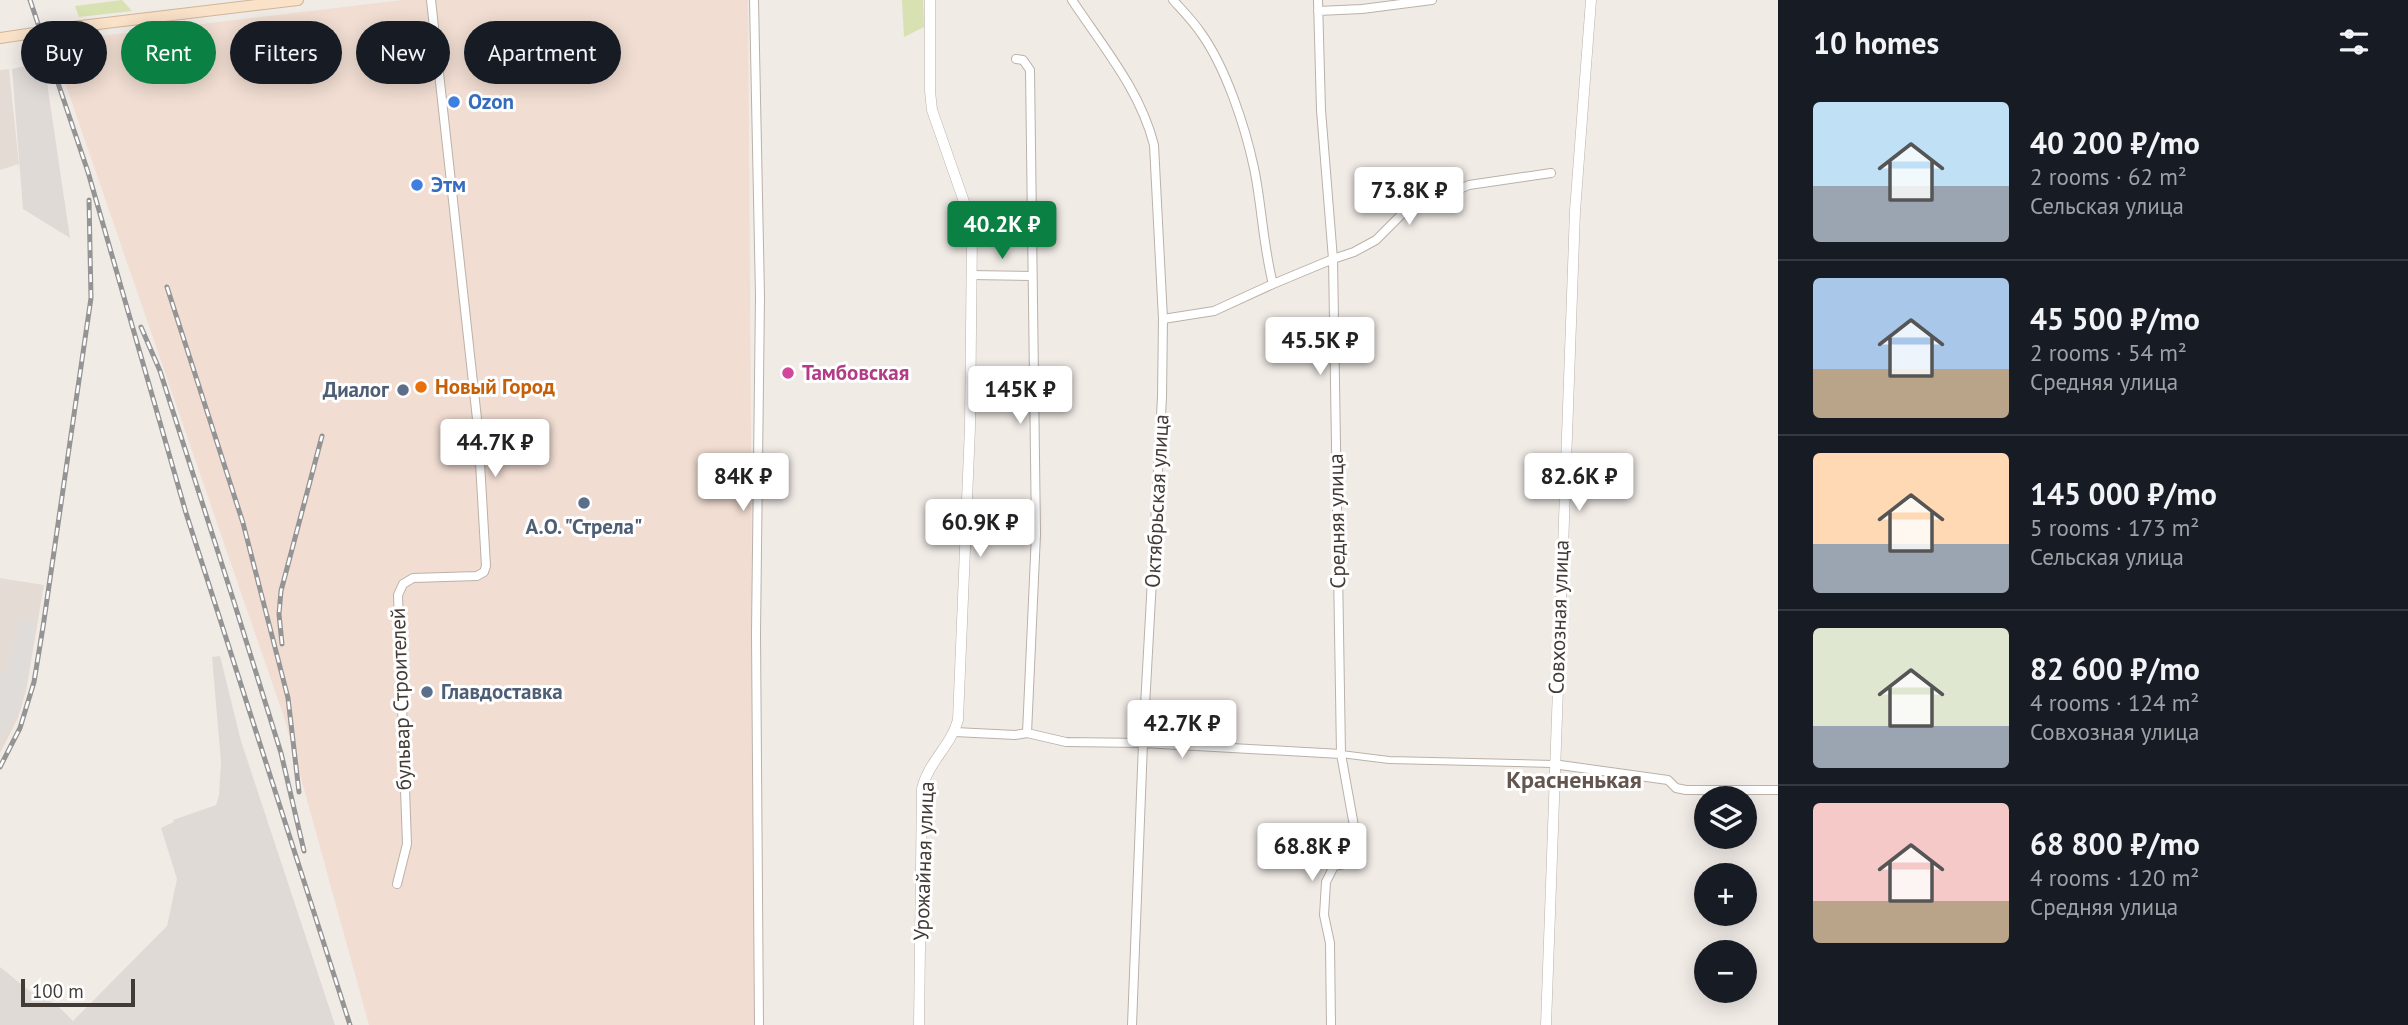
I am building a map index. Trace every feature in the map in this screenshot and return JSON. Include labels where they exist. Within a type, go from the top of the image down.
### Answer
[{"type":"main road","points":[[0,38],[298,0]]},
{"type":"street","name":"бульвар Строителей","points":[[397,884],[407,844],[398,595],[403,584],[413,578],[477,576],[484,572],[486,566],[478,428],[431,0]]},
{"type":"street","points":[[754,0],[760,296],[756,634],[759,1025]]},
{"type":"street","name":"Урожайная улица","points":[[919,1025],[922,789],[925,775],[954,732],[958,720],[970,427],[972,233],[969,216],[932,110],[930,0]]},
{"type":"street","name":"Октябрьская улица","points":[[1072,0],[1139,101],[1154,145],[1163,318],[1157,507],[1143,743],[1132,1025]]},
{"type":"street","points":[[1173,0],[1202,33],[1223,72],[1254,168],[1273,284]]},
{"type":"street","name":"Средняя улица","points":[[1318,0],[1321,110],[1333,259],[1341,754],[1356,837],[1350,863],[1334,866],[1326,882],[1324,915],[1330,943],[1331,1025]]},
{"type":"street","points":[[1318,11],[1362,9],[1433,0]]},
{"type":"street","name":"Совхозная улица","points":[[1546,1025],[1553,764],[1575,211],[1591,0]]},
{"type":"street","points":[[1016,60],[1023,60],[1030,70],[1036,534],[1027,733]]},
{"type":"street","points":[[1163,318],[1214,311],[1333,259],[1354,253],[1376,240],[1403,213],[1469,185],[1551,173]]},
{"type":"street","points":[[971,275],[1032,276]]},
{"type":"street","points":[[954,732],[1015,735],[1027,733],[1066,742],[1143,743],[1341,754],[1389,760],[1553,764],[1668,780],[1676,788],[1686,790],[1778,790]]},
{"type":"shaded area","points":[[403,0],[748,0],[755,1025],[369,1025],[285,720],[65,84],[107,84],[107,35],[121,34],[121,84],[216,84],[216,22]]},
{"type":"shaded area","points":[[21,67],[21,84],[47,84],[70,238],[23,209],[12,69]]},
{"type":"shaded area","points":[[9,69],[19,164],[0,170],[0,70]]},
{"type":"shaded area","points":[[0,578],[44,585],[26,691],[18,718],[0,753]]},
{"type":"shaded area","points":[[22,616],[36,621],[21,705],[0,737],[0,679]]},
{"type":"shaded area","points":[[220,656],[241,741],[335,1025],[0,1025],[0,967],[32,993],[56,1004],[73,1021],[167,926],[177,879],[161,828],[174,822],[173,820],[216,805],[219,795],[221,762],[212,657]]},
{"type":"green space","points":[[122,0],[132,11],[79,17],[75,6]]},
{"type":"green space","points":[[902,0],[923,0],[924,27],[904,37]]},
{"type":"railway","points":[[30,0],[88,172],[186,513],[350,1025]]},
{"type":"railway","points":[[0,767],[20,728],[34,682],[43,627],[91,298],[89,200]]},
{"type":"railway","points":[[167,287],[243,523],[288,698],[299,792]]},
{"type":"railway","points":[[141,327],[160,371],[281,753],[304,851]]},
{"type":"railway","points":[[282,644],[279,614],[281,591],[322,436]]},
{"type":"place","name":"Ozon","points":[[454,102]]},
{"type":"place","name":"Этм","points":[[417,185]]},
{"type":"place","name":"Тамбовская","points":[[788,373]]},
{"type":"place","name":"Новый Город","points":[[421,387]]},
{"type":"place","name":"Диалог","points":[[403,390]]},
{"type":"place","name":"А.О. \"Стрела\"","points":[[584,503]]},
{"type":"place","name":"Главдоставка","points":[[427,692]]},
{"type":"district","name":"Красненькая","points":[[1574,780]]}]
